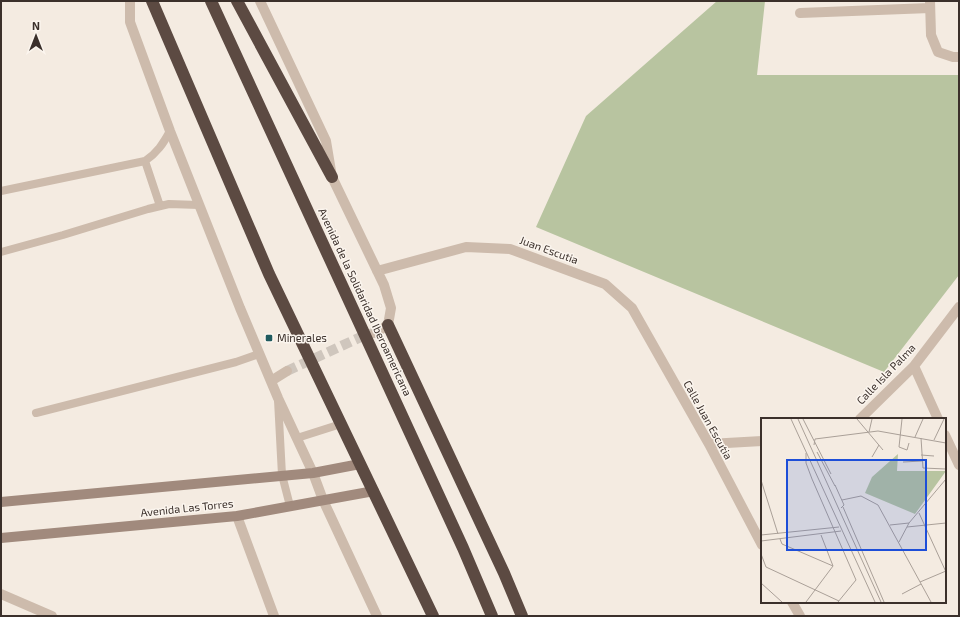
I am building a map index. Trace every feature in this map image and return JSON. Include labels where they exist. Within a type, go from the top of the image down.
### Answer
[{"type":"highway","points":[[152,1],[269,274],[433,616]]},
{"type":"highway","name":"Avenida de la Solidaridad Iberoamericana","points":[[211,1],[437,490],[492,616]]},
{"type":"highway","points":[[237,1],[332,177]]},
{"type":"highway","points":[[388,325],[504,573],[522,616]]},
{"type":"street","points":[[130,1],[130,22],[199,205],[278,398],[313,472],[323,500],[377,616]]},
{"type":"street","points":[[260,1],[326,141],[332,177],[384,285],[391,308],[388,325],[374,333]]},
{"type":"street","points":[[800,13],[930,5],[931,35],[938,52],[953,57],[959,57]]},
{"type":"street","name":"Juan Escutia","points":[[377,271],[466,247],[510,248],[605,284],[632,308]]},
{"type":"street","name":"Calle Isla Palma","points":[[861,418],[914,366],[959,307]]},
{"type":"street","name":"Calle Juan Escutia","points":[[632,308],[709,444],[761,543]]},
{"type":"street","points":[[914,366],[938,418]]},
{"type":"street","points":[[271,381],[287,371]]},
{"type":"street","points":[[946,436],[959,465]]},
{"type":"street","points":[[709,444],[761,441]]},
{"type":"street","name":"Avenida Las Torres","points":[[1,502],[313,472],[360,464]]},
{"type":"street","name":"Avenida Las Torres","points":[[1,538],[237,516],[374,492]]},
{"type":"street","points":[[237,516],[274,616]]},
{"type":"street","points":[[1,594],[52,616]]},
{"type":"street","points":[[793,603],[800,616]]},
{"type":"lane","points":[[1,191],[145,161],[154,155],[170,131]]},
{"type":"lane","points":[[145,161],[160,206]]},
{"type":"lane","points":[[1,252],[63,236],[160,206],[169,204],[199,205]]},
{"type":"lane","points":[[36,413],[236,362],[260,354]]},
{"type":"lane","points":[[278,398],[282,475],[290,506]]},
{"type":"lane","points":[[297,438],[341,424]]},
{"type":"green space","points":[[717,1],[765,1],[757,75],[959,75],[959,275],[884,372],[536,227],[586,116]]},
{"type":"tunnel","points":[[287,371],[363,336],[373,333]]},
{"type":"place","name":"Minerales","points":[[269,338]]}]
